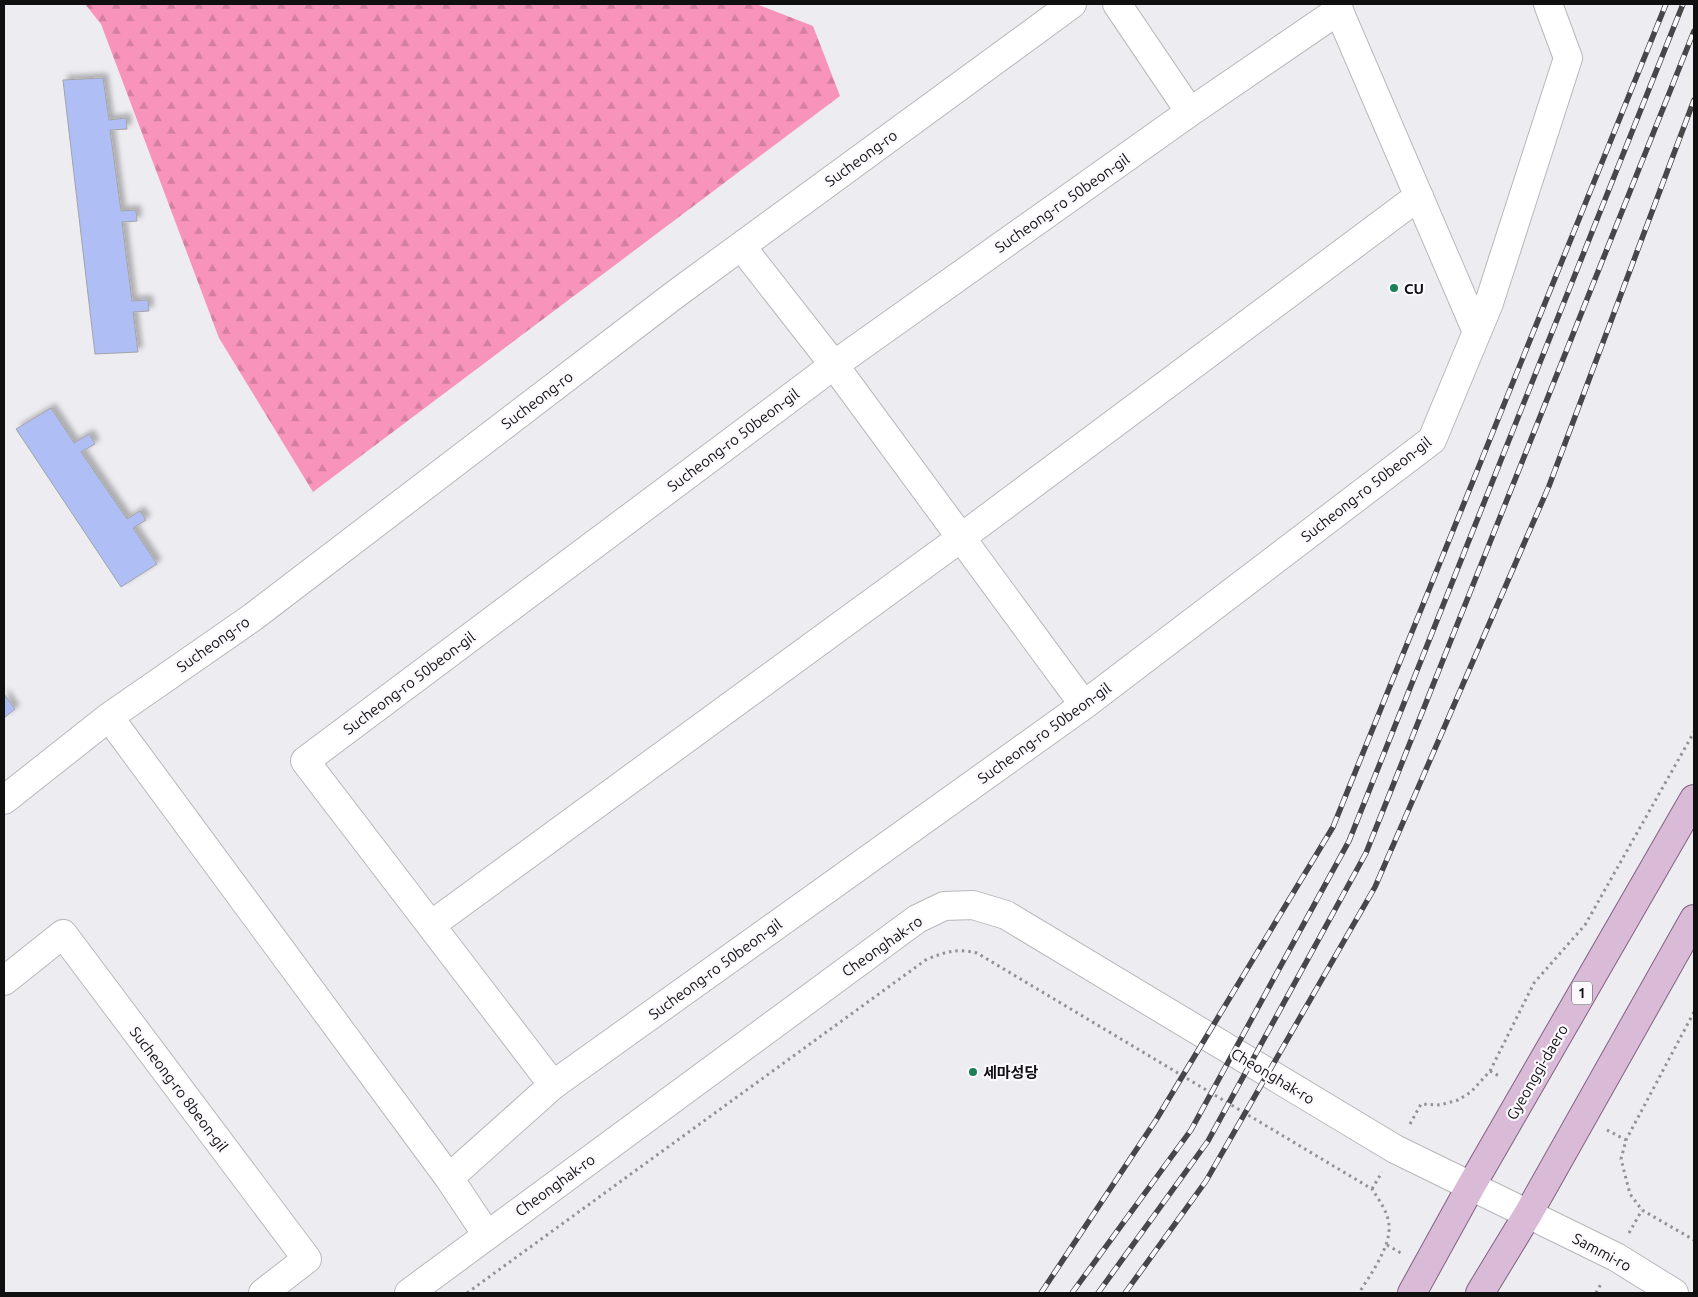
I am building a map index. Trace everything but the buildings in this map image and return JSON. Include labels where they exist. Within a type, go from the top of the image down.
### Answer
[{"type":"main road","name":"Gyeonggi-daero","points":[[1412,1293],[1470,1186],[1694,799]]},
{"type":"main road","points":[[1480,1293],[1528,1214],[1694,919]]},
{"type":"street","name":"Sucheong-ro","points":[[4,800],[109,717],[253,617],[741,246],[1072,4]]},
{"type":"street","points":[[1118,4],[1190,112]]},
{"type":"street","name":"Sucheong-ro 50beon-gil","points":[[449,1178],[553,1085],[1084,705],[1432,440],[1489,303],[1568,58],[1548,4]]},
{"type":"street","name":"Sucheong-ro 50beon-gil","points":[[553,1085],[305,761],[834,365],[1338,7],[1477,332]]},
{"type":"street","points":[[431,926],[962,537],[1419,196]]},
{"type":"street","points":[[741,246],[834,365],[1084,705]]},
{"type":"street","points":[[109,717],[449,1178],[487,1235]]},
{"type":"street","name":"Cheonghak-ro","points":[[409,1293],[917,919],[944,906],[973,905],[1006,915],[1395,1149],[1528,1214]]},
{"type":"street","name":"Sucheong-ro 8beon-gil","points":[[4,981],[63,934],[307,1259],[263,1293]]},
{"type":"street","name":"Sammi-ro","points":[[1528,1214],[1616,1257],[1674,1293]]},
{"type":"path","points":[[1421,1104],[1440,1105],[1458,1100],[1471,1092],[1490,1071],[1534,984],[1585,925],[1694,732]]},
{"type":"path","points":[[467,1293],[927,959],[947,952],[964,950],[977,953],[1372,1189],[1384,1208],[1389,1225],[1387,1245],[1359,1293]]},
{"type":"path","points":[[1694,1012],[1626,1140],[1621,1159],[1630,1194],[1642,1210],[1694,1240]]},
{"type":"green space","points":[[85,4],[756,4],[813,26],[840,96],[313,492],[219,338],[101,24]]},
{"type":"railway","points":[[1041,1293],[1156,1120],[1333,827],[1666,4]]},
{"type":"railway","points":[[1072,1293],[1191,1130],[1349,841],[1683,4]]},
{"type":"railway","points":[[1098,1293],[1208,1141],[1366,853],[1694,31]]},
{"type":"railway","points":[[1125,1293],[1206,1181],[1375,887],[1549,486],[1694,100]]},
{"type":"place","name":"CU","points":[[1394,288]]},
{"type":"place","name":"세마성당","points":[[973,1072]]}]
